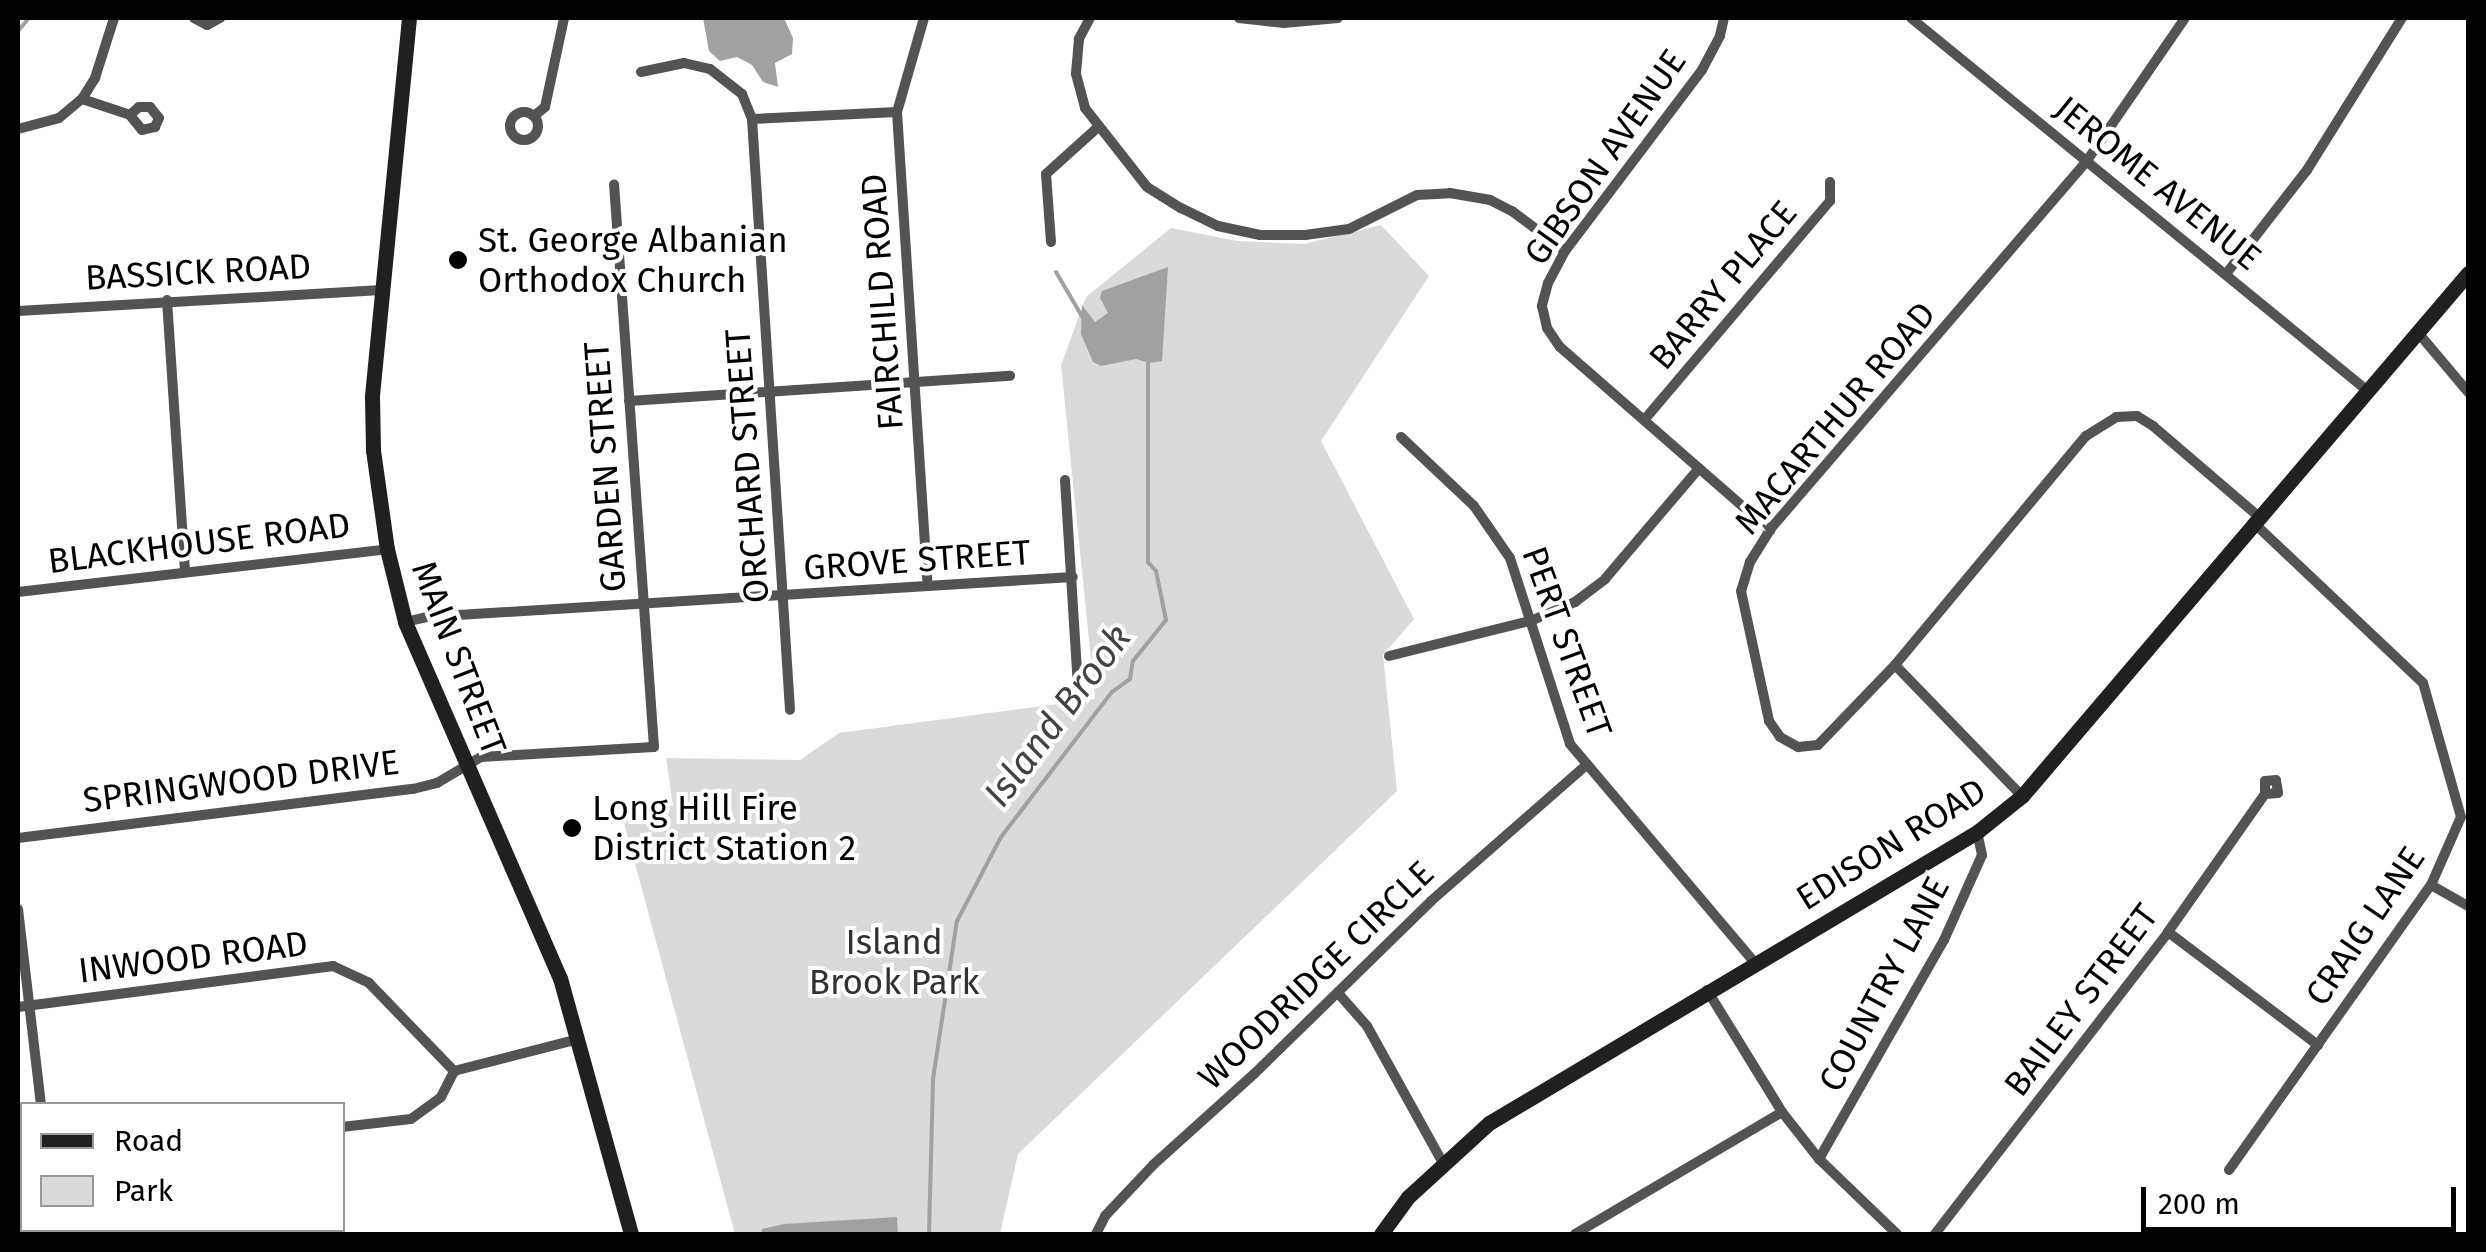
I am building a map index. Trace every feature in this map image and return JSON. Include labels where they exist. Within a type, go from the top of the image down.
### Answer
[{"type":"street","points":[[18,129],[60,118],[82,99],[95,78],[114,18]]},
{"type":"street","points":[[194,18],[207,25],[220,18]]},
{"type":"street","name":"MAIN STREET","points":[[409,18],[381,290],[373,432],[387,549],[405,622],[534,916],[579,1039],[630,1234]]},
{"type":"street","points":[[534,116],[545,106],[564,18]]},
{"type":"street","name":"FAIRCHILD ROAD","points":[[924,18],[897,112],[928,586]]},
{"type":"street","points":[[1090,18],[1079,40],[1076,74],[1085,108],[1097,128],[1147,187],[1218,226],[1260,235],[1305,235],[1349,229],[1416,195],[1450,193],[1490,200],[1512,211],[1565,251]]},
{"type":"street","points":[[1239,18],[1284,23],[1338,18]]},
{"type":"street","name":"GIBSON AVENUE","points":[[1724,18],[1720,36],[1702,70],[1565,251],[1548,283],[1542,306],[1547,328],[1586,372],[1770,530]]},
{"type":"street","name":"MACARTHUR ROAD","points":[[2185,18],[2086,162],[1770,530],[1750,562],[1741,590],[1768,721],[1780,737],[1798,747],[1818,745],[1895,665],[2086,436],[2116,417],[2138,416],[2154,426],[2256,519]]},
{"type":"street","points":[[2226,274],[2306,170],[2402,18]]},
{"type":"street","name":"JEROME AVENUE","points":[[1919,20],[2086,162],[2369,392]]},
{"type":"street","points":[[641,72],[684,63],[710,70],[742,94],[752,119],[897,112]]},
{"type":"street","points":[[82,99],[130,115]]},
{"type":"street","name":"ORCHARD STREET","points":[[752,119],[790,710]]},
{"type":"street","points":[[1051,242],[1046,174],[1097,128]]},
{"type":"street","name":"BARRY PLACE","points":[[1645,420],[1830,200],[1830,182]]},
{"type":"street","name":"GARDEN STREET","points":[[614,184],[654,747]]},
{"type":"street","name":"EDISON ROAD","points":[[1381,1234],[1408,1197],[1488,1123],[1978,832],[2022,796],[2256,519],[2420,335],[2468,273]]},
{"type":"street","name":"BASSICK ROAD","points":[[18,311],[381,290]]},
{"type":"street","points":[[167,300],[185,571]]},
{"type":"street","points":[[2420,335],[2468,392]]},
{"type":"street","points":[[629,401],[1010,376]]},
{"type":"street","name":"PERT STREET","points":[[1401,437],[1492,527],[1510,558],[1533,620],[1558,711],[1585,766],[1754,962]]},
{"type":"street","points":[[1389,656],[1533,620],[1575,602],[1605,579],[1699,468]]},
{"type":"street","points":[[1065,480],[1078,685]]},
{"type":"street","name":"CRAIG LANE","points":[[2229,1170],[2431,885],[2460,816],[2423,683],[2256,519]]},
{"type":"street","name":"BLACKHOUSE ROAD","points":[[18,592],[387,549]]},
{"type":"street","name":"GROVE STREET","points":[[405,622],[426,617],[1073,577]]},
{"type":"street","points":[[1895,665],[2022,796]]},
{"type":"street","name":"SPRINGWOOD DRIVE","points":[[18,838],[413,789],[437,783],[481,757],[654,747]]},
{"type":"street","name":"WOODRIDGE CIRCLE","points":[[1096,1234],[1105,1216],[1153,1164],[1431,901],[1585,766]]},
{"type":"street","name":"BAILEY STREET","points":[[1935,1234],[2168,932],[2265,794]]},
{"type":"street","name":"COUNTRY LANE","points":[[1819,1158],[1944,940],[1982,855],[1978,832]]},
{"type":"street","points":[[2431,885],[2468,906]]},
{"type":"street","points":[[18,910],[24,1006],[41,1102]]},
{"type":"street","points":[[2168,932],[2318,1046]]},
{"type":"street","name":"INWOOD ROAD","points":[[24,1006],[333,966],[370,982],[454,1072]]},
{"type":"street","points":[[1707,990],[1782,1112],[1819,1158],[1879,1221],[1897,1234]]},
{"type":"street","points":[[1338,992],[1367,1026],[1444,1163]]},
{"type":"street","points":[[345,1127],[411,1119],[441,1097],[454,1072],[579,1039]]},
{"type":"street","points":[[1575,1234],[1782,1112]]},
{"type":"street","points":[[1874,1234],[1879,1221]]},
{"type":"green space","name":"Island Brook Park","points":[[1381,225],[1429,276],[1321,441],[1414,619],[1383,655],[1397,791],[1018,1154],[1000,1234],[735,1234],[620,808],[673,806],[666,758],[800,760],[839,733],[1095,699],[1061,365],[1086,297],[1171,228],[1237,241],[1304,244]]},
{"type":"shaded area","points":[[703,18],[784,18],[793,38],[792,54],[775,63],[778,87],[763,82],[752,65],[737,57],[720,61],[709,51]]},
{"type":"shaded area","points":[[1168,267],[1162,361],[1136,359],[1101,366],[1093,362],[1081,334],[1082,305],[1095,322],[1108,313],[1100,298],[1102,291]]},
{"type":"shaded area","points":[[897,1217],[898,1234],[762,1234],[762,1229],[784,1224]]},
{"type":"waterway","points":[[18,31],[29,18]]},
{"type":"waterway","name":"Island Brook","points":[[1056,272],[1084,320]]},
{"type":"waterway","name":"Island Brook","points":[[929,1234],[933,1079],[957,921],[1001,837],[1112,692],[1130,679],[1133,661],[1166,620],[1156,571],[1148,562],[1148,359]]},
{"type":"place","name":"St. George Albanian Orthodox Church","points":[[458,260]]},
{"type":"place","name":"Long Hill Fire District Station 2","points":[[572,828]]}]
